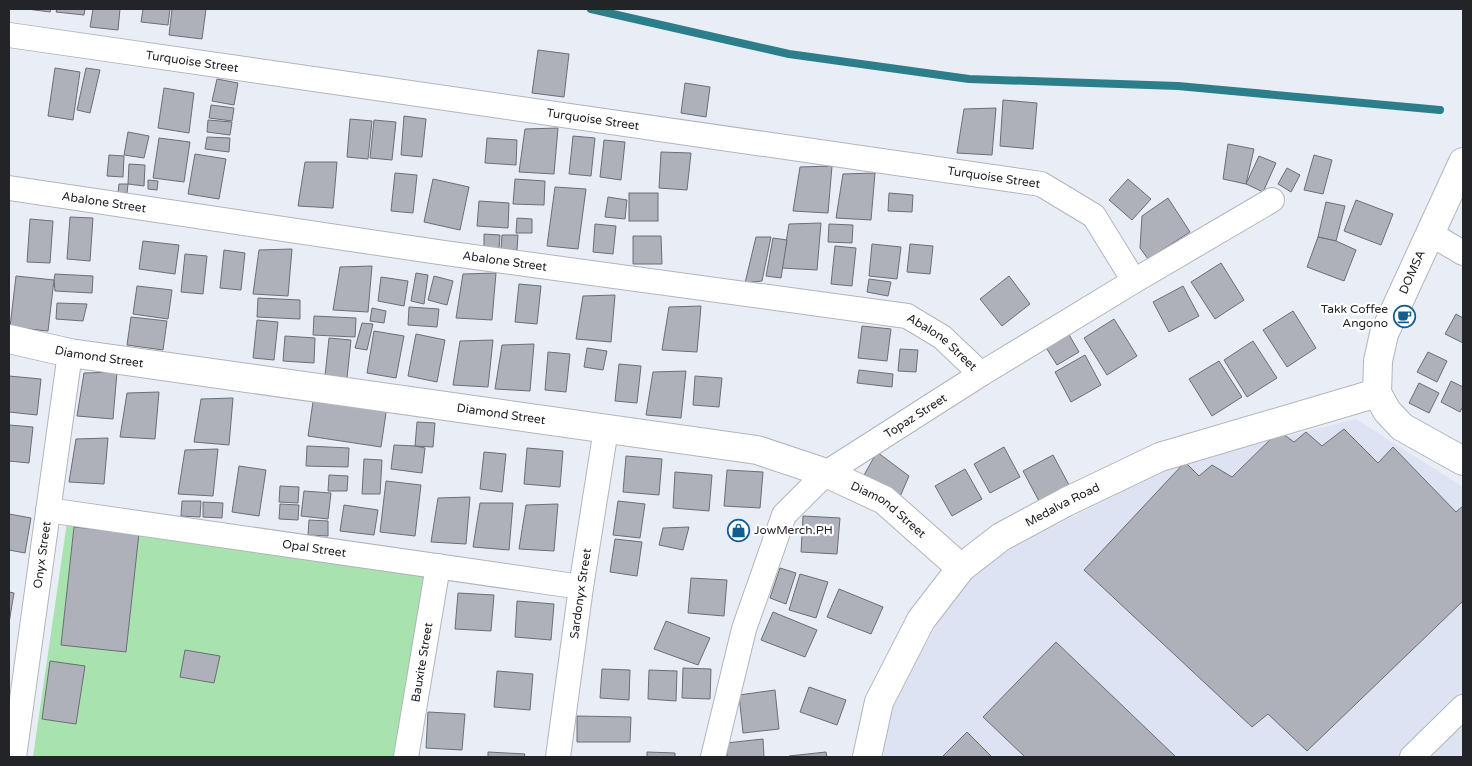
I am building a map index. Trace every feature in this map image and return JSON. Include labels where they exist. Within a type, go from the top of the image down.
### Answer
[{"type":"street","name":"Turquoise Street","points":[[9,35],[1041,184],[1094,216],[1134,281]]},
{"type":"street","name":"DOMSA","points":[[1377,393],[1378,360],[1384,334],[1463,162]]},
{"type":"street","name":"Abalone Street","points":[[9,188],[445,253],[907,316],[942,337],[981,374]]},
{"type":"street","name":"Topaz Street","points":[[713,757],[744,629],[784,515],[826,473],[981,374],[1272,200]]},
{"type":"street","points":[[1430,234],[1463,253]]},
{"type":"street","name":"Diamond Street","points":[[9,339],[70,353],[757,450],[826,473],[884,500],[961,568]]},
{"type":"street","name":"Onyx Street","points":[[14,757],[70,353]]},
{"type":"street","points":[[1377,393],[1387,411],[1402,427],[1463,461]]},
{"type":"street","name":"Medalva Road","points":[[867,757],[879,702],[920,620],[961,568],[1009,533],[1066,502],[1160,456],[1377,393]]},
{"type":"street","name":"Sardonyx Street","points":[[558,757],[581,588],[606,429]]},
{"type":"street","name":"Opal Street","points":[[48,510],[581,588]]},
{"type":"street","name":"Bauxite Street","points":[[406,757],[438,566]]},
{"type":"street","points":[[1412,757],[1463,707]]},
{"type":"shaded area","points":[[1356,419],[1463,487],[1463,757],[883,757],[892,703],[954,595],[982,567],[1025,541],[1179,463]]},
{"type":"green space","points":[[67,522],[426,572],[395,757],[33,757]]},
{"type":"building","points":[[27,9],[51,9],[50,12]]},
{"type":"building","points":[[57,9],[85,9],[84,15],[56,12]]},
{"type":"building","points":[[93,9],[120,9],[118,30],[90,27]]},
{"type":"building","points":[[143,9],[170,9],[168,25],[141,22]]},
{"type":"building","points":[[172,9],[206,9],[202,39],[169,35]]},
{"type":"building","points":[[538,50],[569,54],[564,97],[532,93]]},
{"type":"building","points":[[55,68],[80,72],[73,120],[48,116]]},
{"type":"building","points":[[86,68],[100,70],[90,113],[77,110]]},
{"type":"building","points":[[217,79],[238,83],[234,105],[212,101]]},
{"type":"building","points":[[685,83],[710,87],[706,117],[681,113]]},
{"type":"building","points":[[164,88],[194,93],[189,133],[158,128]]},
{"type":"building","points":[[1003,100],[1037,103],[1033,149],[1000,146]]},
{"type":"building","points":[[211,105],[234,108],[232,121],[209,118]]},
{"type":"building","points":[[996,108],[992,155],[957,153],[964,109]]},
{"type":"building","points":[[404,116],[426,119],[422,157],[401,155]]},
{"type":"building","points":[[350,119],[372,121],[368,159],[347,157]]},
{"type":"building","points":[[208,120],[232,122],[230,135],[207,132]]},
{"type":"building","points":[[374,120],[396,122],[392,160],[370,158]]},
{"type":"building","points":[[558,128],[554,174],[519,172],[525,129]]},
{"type":"building","points":[[128,132],[149,136],[144,158],[124,155]]},
{"type":"building","points":[[573,136],[595,138],[591,176],[569,174]]},
{"type":"building","points":[[207,137],[230,138],[229,152],[205,149]]},
{"type":"building","points":[[159,138],[190,142],[184,182],[153,178]]},
{"type":"building","points":[[487,138],[517,140],[516,165],[485,163]]},
{"type":"building","points":[[604,140],[625,142],[621,180],[600,177]]},
{"type":"building","points":[[1228,144],[1254,149],[1246,184],[1223,179]]},
{"type":"building","points":[[661,152],[691,153],[687,190],[659,188]]},
{"type":"building","points":[[195,154],[226,159],[219,199],[188,194]]},
{"type":"building","points":[[109,155],[124,156],[123,177],[107,176]]},
{"type":"building","points":[[1314,155],[1332,160],[1323,194],[1304,190]]},
{"type":"building","points":[[1259,156],[1276,163],[1263,192],[1246,184]]},
{"type":"building","points":[[305,162],[337,162],[333,208],[298,206]]},
{"type":"building","points":[[129,164],[145,165],[144,186],[128,184]]},
{"type":"building","points":[[832,166],[828,213],[793,211],[800,167]]},
{"type":"building","points":[[1287,168],[1300,175],[1291,192],[1278,184]]},
{"type":"building","points":[[395,173],[417,175],[413,213],[391,211]]},
{"type":"building","points":[[875,173],[871,220],[836,218],[843,174]]},
{"type":"building","points":[[433,179],[469,187],[460,230],[424,222]]},
{"type":"building","points":[[515,179],[545,181],[544,205],[513,204]]},
{"type":"building","points":[[1128,179],[1151,199],[1132,220],[1109,200]]},
{"type":"building","points":[[148,180],[158,181],[157,190],[148,189]]},
{"type":"building","points":[[119,184],[128,184],[127,193],[118,193]]},
{"type":"building","points":[[555,187],[586,189],[578,249],[547,246]]},
{"type":"building","points":[[629,193],[658,193],[658,221],[629,221]]},
{"type":"building","points":[[889,193],[913,195],[912,212],[888,211]]},
{"type":"building","points":[[608,197],[627,200],[625,219],[605,217]]},
{"type":"building","points":[[1168,198],[1190,232],[1148,259],[1140,248],[1142,216]]},
{"type":"building","points":[[1356,200],[1393,214],[1381,245],[1344,231]]},
{"type":"building","points":[[479,201],[509,203],[508,228],[477,226]]},
{"type":"building","points":[[1326,202],[1345,206],[1336,241],[1318,237]]},
{"type":"building","points":[[70,217],[93,218],[90,261],[67,259]]},
{"type":"building","points":[[517,218],[532,219],[532,233],[516,233]]},
{"type":"building","points":[[30,219],[53,221],[50,263],[27,262]]},
{"type":"building","points":[[821,223],[817,270],[782,268],[789,224]]},
{"type":"building","points":[[595,224],[616,226],[613,254],[593,252]]},
{"type":"building","points":[[829,224],[853,225],[852,243],[828,242]]},
{"type":"building","points":[[484,234],[500,235],[499,249],[484,249]]},
{"type":"building","points":[[502,235],[518,235],[517,250],[501,249]]},
{"type":"building","points":[[633,236],[661,236],[662,264],[633,264]]},
{"type":"building","points":[[756,237],[771,237],[762,281],[745,283]]},
{"type":"building","points":[[1318,237],[1336,241],[1356,250],[1344,281],[1307,267]]},
{"type":"building","points":[[773,238],[787,240],[781,278],[766,276]]},
{"type":"building","points":[[143,241],[179,245],[175,274],[139,269]]},
{"type":"building","points":[[872,244],[901,247],[897,279],[869,276]]},
{"type":"building","points":[[910,244],[933,246],[930,274],[907,272]]},
{"type":"building","points":[[835,246],[856,248],[852,286],[831,284]]},
{"type":"building","points":[[292,249],[288,296],[253,294],[259,250]]},
{"type":"building","points":[[224,250],[245,253],[241,290],[220,288]]},
{"type":"building","points":[[185,254],[207,256],[203,294],[181,292]]},
{"type":"building","points":[[1221,263],[1244,300],[1215,319],[1191,282]]},
{"type":"building","points":[[372,266],[368,312],[333,310],[340,267]]},
{"type":"building","points":[[416,273],[428,275],[424,304],[411,301]]},
{"type":"building","points":[[496,273],[492,320],[456,318],[463,274]]},
{"type":"building","points":[[55,274],[93,276],[92,293],[55,291]]},
{"type":"building","points":[[16,276],[54,280],[48,331],[10,327]]},
{"type":"building","points":[[434,276],[453,281],[447,305],[428,300]]},
{"type":"building","points":[[1009,276],[1030,304],[1002,326],[980,299]]},
{"type":"building","points":[[381,277],[408,281],[404,306],[378,301]]},
{"type":"building","points":[[869,279],[891,282],[888,296],[867,292]]},
{"type":"building","points":[[519,284],[541,286],[537,324],[515,322]]},
{"type":"building","points":[[137,286],[172,290],[168,319],[133,314]]},
{"type":"building","points":[[1183,286],[1199,316],[1169,332],[1153,302]]},
{"type":"building","points":[[615,295],[611,342],[576,339],[583,296]]},
{"type":"building","points":[[258,298],[300,300],[300,319],[257,317]]},
{"type":"building","points":[[57,303],[87,304],[83,321],[56,319]]},
{"type":"building","points":[[701,306],[697,352],[662,350],[669,307]]},
{"type":"building","points":[[409,307],[439,309],[437,327],[408,325]]},
{"type":"building","points":[[372,308],[386,311],[384,323],[370,321]]},
{"type":"building","points":[[1293,311],[1316,348],[1287,367],[1263,330]]},
{"type":"building","points":[[1456,314],[1463,318],[1463,343],[1445,334]]},
{"type":"building","points":[[314,316],[356,318],[355,337],[313,335]]},
{"type":"building","points":[[131,317],[167,321],[163,350],[127,345]]},
{"type":"building","points":[[1114,319],[1137,356],[1107,375],[1084,338]]},
{"type":"building","points":[[257,320],[278,322],[274,360],[253,358]]},
{"type":"building","points":[[362,323],[373,324],[367,350],[355,348]]},
{"type":"building","points":[[862,326],[891,329],[887,361],[858,358]]},
{"type":"building","points":[[374,331],[404,336],[396,378],[367,373]]},
{"type":"building","points":[[1068,333],[1079,352],[1057,365],[1045,346]]},
{"type":"building","points":[[416,334],[445,340],[437,382],[408,376]]},
{"type":"building","points":[[285,336],[315,338],[314,363],[283,361]]},
{"type":"building","points":[[329,338],[351,340],[347,378],[325,376]]},
{"type":"building","points":[[493,340],[488,387],[453,385],[460,341]]},
{"type":"building","points":[[1253,341],[1277,378],[1247,397],[1224,360]]},
{"type":"building","points":[[534,344],[530,391],[495,389],[502,345]]},
{"type":"building","points":[[587,348],[607,351],[603,370],[584,367]]},
{"type":"building","points":[[900,349],[918,350],[916,372],[898,371]]},
{"type":"building","points":[[548,352],[570,354],[566,392],[545,390]]},
{"type":"building","points":[[1428,352],[1447,361],[1437,382],[1417,372]]},
{"type":"building","points":[[1085,355],[1101,385],[1071,402],[1055,372]]},
{"type":"building","points":[[1219,361],[1242,397],[1212,416],[1189,379]]},
{"type":"building","points":[[619,364],[641,366],[637,403],[615,401]]},
{"type":"building","points":[[859,370],[893,374],[892,387],[857,383]]},
{"type":"building","points":[[686,371],[681,418],[646,415],[653,372]]},
{"type":"building","points":[[117,372],[113,419],[77,416],[84,373]]},
{"type":"building","points":[[9,376],[41,379],[37,415],[9,412]]},
{"type":"building","points":[[695,376],[722,378],[719,407],[693,405]]},
{"type":"building","points":[[1451,381],[1463,387],[1463,406],[1460,412],[1441,402]]},
{"type":"building","points":[[1419,383],[1439,393],[1429,413],[1409,403]]},
{"type":"building","points":[[159,392],[155,439],[120,437],[127,393]]},
{"type":"building","points":[[314,395],[387,406],[381,447],[308,436]]},
{"type":"building","points":[[233,398],[229,445],[194,442],[201,399]]},
{"type":"building","points":[[417,422],[435,423],[433,447],[415,446]]},
{"type":"building","points":[[9,425],[33,427],[29,463],[9,461]]},
{"type":"building","points":[[1344,429],[1378,463],[1393,447],[1456,512],[1463,506],[1463,601],[1307,751],[1268,714],[1252,727],[1084,570],[1185,462],[1199,476],[1212,465],[1232,477],[1279,431],[1294,442],[1306,432],[1322,446]]},
{"type":"building","points":[[108,438],[104,484],[69,482],[76,439]]},
{"type":"building","points":[[394,445],[425,448],[422,473],[391,469]]},
{"type":"building","points":[[307,446],[349,448],[348,467],[306,466]]},
{"type":"building","points":[[1004,447],[1020,477],[990,493],[974,464]]},
{"type":"building","points":[[527,448],[563,451],[560,487],[524,484]]},
{"type":"building","points":[[218,449],[213,496],[178,494],[185,450]]},
{"type":"building","points":[[484,452],[506,454],[502,492],[480,489]]},
{"type":"building","points":[[877,452],[909,476],[899,499],[864,475]]},
{"type":"building","points":[[1053,455],[1069,485],[1039,501],[1023,471]]},
{"type":"building","points":[[626,456],[662,459],[659,495],[623,492]]},
{"type":"building","points":[[364,459],[382,460],[380,494],[362,494]]},
{"type":"building","points":[[239,466],[266,470],[259,516],[232,512]]},
{"type":"building","points":[[965,469],[982,499],[952,516],[935,486]]},
{"type":"building","points":[[727,470],[763,472],[760,508],[724,506]]},
{"type":"building","points":[[675,472],[712,475],[709,511],[673,508]]},
{"type":"building","points":[[329,475],[348,476],[347,491],[328,491]]},
{"type":"building","points":[[386,481],[421,485],[415,536],[380,532]]},
{"type":"building","points":[[280,486],[299,487],[298,503],[279,502]]},
{"type":"building","points":[[304,491],[331,493],[328,519],[301,516]]},
{"type":"building","points":[[470,497],[466,544],[431,542],[438,498]]},
{"type":"building","points":[[182,501],[201,501],[200,517],[181,516]]},
{"type":"building","points":[[618,501],[645,504],[640,538],[613,535]]},
{"type":"building","points":[[203,502],[223,503],[222,518],[203,517]]},
{"type":"building","points":[[480,503],[513,503],[509,550],[473,547]]},
{"type":"building","points":[[280,504],[299,505],[298,520],[279,519]]},
{"type":"building","points":[[558,504],[554,551],[519,549],[526,505]]},
{"type":"building","points":[[344,505],[378,510],[374,535],[340,531]]},
{"type":"building","points":[[9,514],[31,518],[25,553],[9,550]]},
{"type":"building","points":[[803,516],[840,518],[837,554],[801,552]]},
{"type":"building","points":[[309,520],[328,521],[328,536],[308,535]]},
{"type":"building","points":[[74,527],[139,533],[126,652],[61,645]]},
{"type":"building","points":[[689,527],[683,550],[659,545],[663,528]]},
{"type":"building","points":[[615,539],[642,542],[637,576],[610,572]]},
{"type":"building","points":[[780,568],[796,573],[786,604],[770,598]]},
{"type":"building","points":[[800,574],[828,582],[816,618],[789,610]]},
{"type":"building","points":[[691,578],[727,580],[724,616],[688,613]]},
{"type":"building","points":[[839,589],[883,607],[871,634],[827,617]]},
{"type":"building","points":[[9,592],[14,593],[9,623]]},
{"type":"building","points":[[458,593],[494,595],[491,631],[455,629]]},
{"type":"building","points":[[517,601],[554,604],[551,640],[515,637]]},
{"type":"building","points":[[773,612],[817,630],[805,657],[761,640]]},
{"type":"building","points":[[666,621],[710,638],[698,665],[654,649]]},
{"type":"building","points":[[1056,642],[1176,757],[1025,757],[983,717]]},
{"type":"building","points":[[185,650],[220,656],[214,683],[180,677]]},
{"type":"building","points":[[50,661],[85,666],[76,724],[42,719]]},
{"type":"building","points":[[683,668],[711,669],[710,699],[682,698]]},
{"type":"building","points":[[602,669],[630,670],[629,700],[600,698]]},
{"type":"building","points":[[649,670],[677,671],[676,701],[648,699]]},
{"type":"building","points":[[497,671],[533,674],[530,710],[494,707]]},
{"type":"building","points":[[809,687],[846,700],[837,725],[800,712]]},
{"type":"building","points":[[775,690],[779,729],[743,733],[739,695]]},
{"type":"building","points":[[428,712],[465,714],[462,750],[426,748]]},
{"type":"building","points":[[577,716],[631,717],[630,742],[577,742]]},
{"type":"building","points":[[967,732],[992,757],[942,757]]},
{"type":"building","points":[[763,739],[764,757],[727,757],[726,743]]},
{"type":"building","points":[[488,752],[525,754],[524,757],[488,757]]},
{"type":"building","points":[[647,752],[675,753],[675,757],[647,757]]},
{"type":"building","points":[[826,752],[827,757],[789,757],[789,756]]},
{"type":"waterway","points":[[591,9],[789,54],[969,79],[1178,86],[1440,110]]},
{"type":"place","name":"Takk Coffee Angono","points":[[1404,316]]},
{"type":"place","name":"JowMerch.PH","points":[[738,530]]}]
